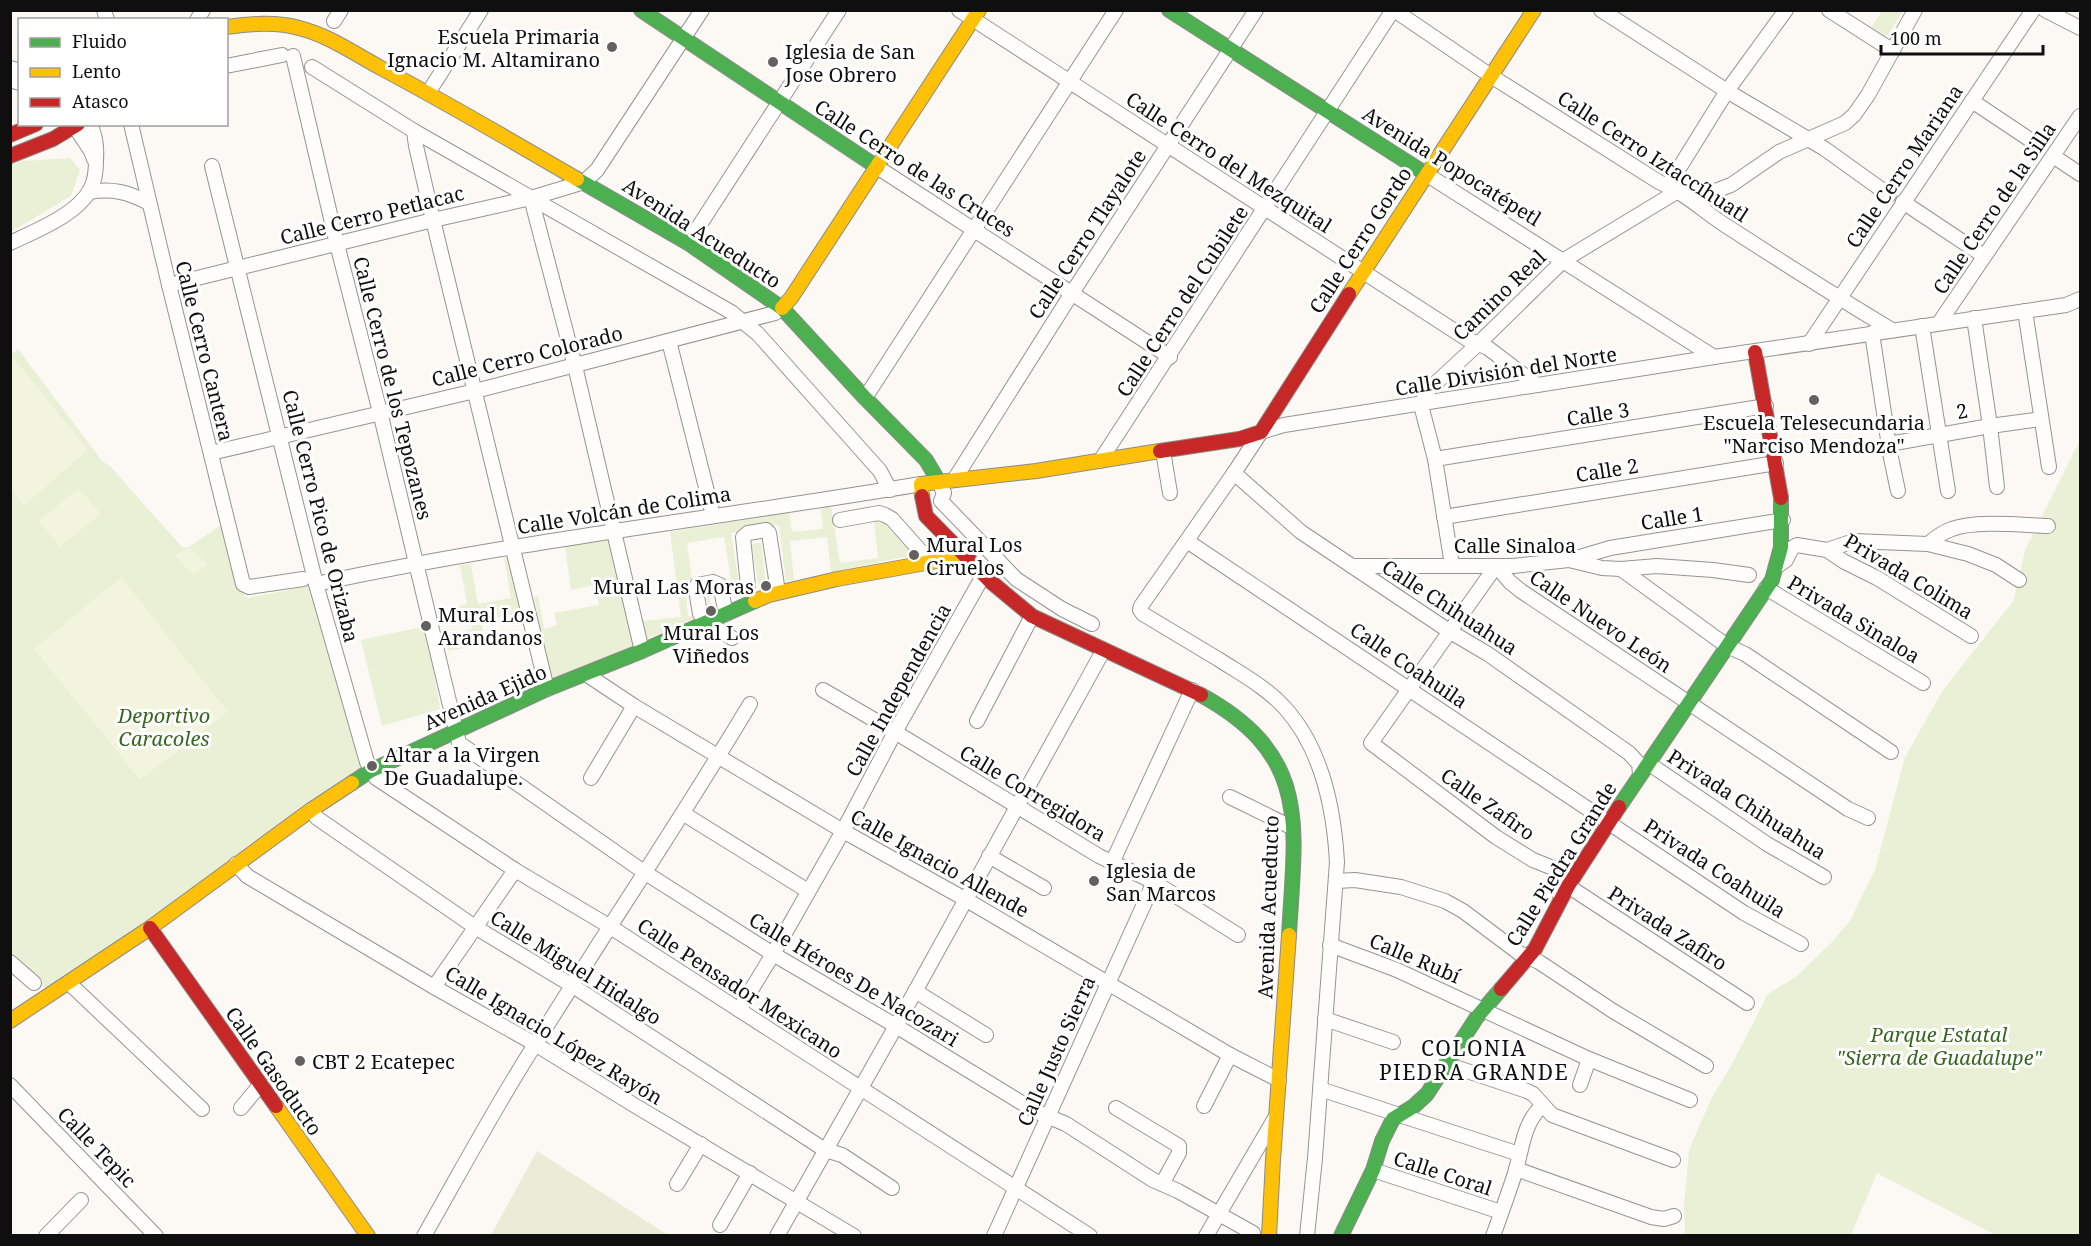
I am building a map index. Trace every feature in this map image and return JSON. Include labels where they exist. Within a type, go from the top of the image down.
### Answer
[{"type":"street","points":[[428,93],[481,10]]},
{"type":"street","name":"Calle Cerro de las Cruces","points":[[641,10],[779,103],[1170,357]]},
{"type":"street","points":[[584,182],[597,170],[702,10]]},
{"type":"street","points":[[688,243],[839,10]]},
{"type":"street","name":"Calle Cerro del Mezquital","points":[[959,10],[976,15],[1070,83],[1478,344],[1488,348],[1537,385]]},
{"type":"street","points":[[865,398],[976,230],[1116,10]]},
{"type":"street","name":"Avenida Popocatépetl","points":[[1168,10],[1714,357]]},
{"type":"street","name":"Calle Cerro Tlayalote","points":[[954,480],[1072,293],[1256,10]]},
{"type":"street","name":"Calle Cerro Iztaccíhuatl","points":[[1394,10],[1491,76],[1659,182],[1673,188],[1713,218],[1892,330]]},
{"type":"street","name":"Calle Cerro del Cubilete","points":[[1100,461],[1170,357],[1394,10]]},
{"type":"street","name":"Calle Cerro Gordo","points":[[1261,432],[1363,271],[1534,10]]},
{"type":"street","points":[[1601,10],[1727,91],[1808,138],[1889,195]]},
{"type":"street","points":[[1673,188],[1727,91],[1786,10]]},
{"type":"street","points":[[1829,10],[1893,51]]},
{"type":"street","points":[[1691,200],[1731,185],[1779,152],[1845,123],[1854,116],[1915,10]]},
{"type":"street","name":"Calle Cerro Mariana","points":[[1809,344],[2033,10]]},
{"type":"street","points":[[2045,10],[2080,28]]},
{"type":"street","points":[[782,308],[792,298],[976,15]]},
{"type":"street","name":"Avenida Acueducto","points":[[228,27],[254,23],[301,28],[342,46],[688,243],[761,292],[782,308],[926,460],[944,493],[941,501],[1004,568],[1044,598],[1092,624]]},
{"type":"street","name":"Calle Cerro de los Tepozanes","points":[[228,66],[287,55],[380,412],[455,730]]},
{"type":"street","points":[[312,67],[414,131],[731,312],[758,334],[880,471],[890,490]]},
{"type":"street","points":[[1972,101],[2035,143]]},
{"type":"street","name":"Calle Cerro de la Silla","points":[[1939,323],[2080,116]]},
{"type":"street","points":[[10,156],[53,139],[73,126]]},
{"type":"street","points":[[76,126],[96,164]]},
{"type":"street","points":[[10,243],[64,215],[81,202],[89,192],[94,180],[97,145],[91,126]]},
{"type":"street","name":"Calle Cerro Cantera","points":[[131,126],[244,586]]},
{"type":"street","points":[[414,131],[433,220],[548,689]]},
{"type":"street","points":[[2053,156],[2080,174]]},
{"type":"street","name":"Calle Cerro Pico de Orizaba","points":[[212,166],[280,435],[309,581],[370,771]]},
{"type":"street","name":"Calle Cerro Petlacac","points":[[169,285],[531,198],[584,182]]},
{"type":"street","name":"Camino Real","points":[[1422,404],[1428,389],[1564,260],[1673,188]]},
{"type":"street","points":[[89,192],[104,189],[125,192],[149,203]]},
{"type":"street","points":[[531,198],[575,366],[642,651]]},
{"type":"street","points":[[1903,202],[1984,256]]},
{"type":"street","name":"Calle División del Norte","points":[[939,482],[1036,471],[1239,439],[1284,424],[2066,305],[2080,299]]},
{"type":"street","name":"Calle Cerro Colorado","points":[[211,453],[575,366],[775,313],[782,308]]},
{"type":"street","points":[[2025,311],[2049,467]]},
{"type":"street","points":[[1974,318],[1997,487]]},
{"type":"street","points":[[1922,326],[1948,490]]},
{"type":"street","points":[[1872,333],[1898,491]]},
{"type":"street","points":[[669,341],[713,515]]},
{"type":"street","name":"Calle Piedra Grande","points":[[1341,1236],[1373,1170],[1385,1135],[1394,1119],[1427,1094],[1483,1009],[1535,950],[1568,886],[1772,579],[1776,567],[1783,506],[1755,352]]},
{"type":"street","points":[[1422,404],[1435,459],[1452,565]]},
{"type":"street","name":"Calle 3","points":[[1435,459],[1766,406]]},
{"type":"street","name":"2","points":[[1889,444],[2041,419]]},
{"type":"street","points":[[1261,432],[1140,610],[1265,690],[1284,708],[1299,726],[1315,757],[1328,798],[1336,836],[1336,881],[1307,1236]]},
{"type":"street","points":[[1163,451],[1170,493]]},
{"type":"street","name":"Calle 2","points":[[1444,517],[1776,463]]},
{"type":"street","name":"Calle Chihuahua","points":[[1234,473],[1287,520],[1449,631],[1488,654],[1629,753],[1644,769]]},
{"type":"street","name":"Calle Volcán de Colima","points":[[244,586],[309,581],[713,515],[939,482]]},
{"type":"street","name":"Avenida Acueducto","points":[[921,484],[926,516],[983,576],[1013,603],[1032,616],[1103,651],[1192,690],[1224,709],[1250,729],[1268,749],[1284,777],[1293,828],[1269,1236]]},
{"type":"street","points":[[840,520],[885,514],[930,562]]},
{"type":"street","name":"Calle 1","points":[[1569,560],[1610,548],[1783,520]]},
{"type":"street","points":[[1928,544],[1960,526],[2048,526]]},
{"type":"street","points":[[748,586],[743,537],[748,532],[766,530],[769,534],[778,592]]},
{"type":"street","name":"Calle Coahuila","points":[[1187,541],[1609,822]]},
{"type":"street","points":[[1776,567],[1786,560],[1794,546],[1803,545],[1827,550],[1854,541],[1928,544],[1996,565],[2019,580]]},
{"type":"street","name":"Privada Colima","points":[[1827,550],[1971,636]]},
{"type":"street","name":"Avenida Ejido","points":[[10,1020],[150,928],[311,810],[370,771],[455,730],[642,651],[704,618],[726,614],[778,592],[964,556]]},
{"type":"street","name":"Calle Sinaloa","points":[[1352,566],[1496,566],[1569,560],[1602,568],[1656,566],[1749,575]]},
{"type":"street","points":[[1409,688],[1496,566]]},
{"type":"street","name":"Calle Nuevo León","points":[[1496,566],[1521,591],[1848,809],[1868,818]]},
{"type":"street","points":[[1622,569],[1727,646],[1745,654],[1892,752]]},
{"type":"street","name":"Calle Independencia","points":[[739,1010],[843,831],[895,732],[983,576]]},
{"type":"street","points":[[726,614],[721,587],[713,582],[697,585],[696,590],[704,618],[732,638]]},
{"type":"street","name":"Privada Sinaloa","points":[[1766,588],[1923,684]]},
{"type":"street","points":[[977,721],[1032,616]]},
{"type":"street","points":[[777,1236],[1103,651]]},
{"type":"street","name":"Calle Ignacio Allende","points":[[586,674],[634,706],[843,831],[1278,1080]]},
{"type":"street","name":"Calle Zafiro","points":[[1409,688],[1371,743],[1496,837],[1533,860],[1563,872],[1559,893],[1561,901]]},
{"type":"street","name":"Calle Corregidora","points":[[823,690],[1112,863],[1154,882],[1238,935]]},
{"type":"street","points":[[1112,863],[1192,690]]},
{"type":"street","points":[[424,1236],[535,1044],[684,813],[750,704]]},
{"type":"street","points":[[591,778],[634,706]]},
{"type":"street","name":"Calle Héroes De Nacozari","points":[[455,730],[459,743],[466,749],[644,872],[773,954],[1035,1111],[1066,1124],[1153,1180],[1253,1233]]},
{"type":"street","name":"Privada Chihuahua","points":[[1644,769],[1824,878]]},
{"type":"street","name":"Calle Pensador Mexicano","points":[[370,771],[380,782],[515,870],[609,926],[1090,1236]]},
{"type":"street","points":[[1230,796],[1293,828]]},
{"type":"street","name":"Calle Miguel Hidalgo","points":[[311,810],[317,818],[475,927],[573,986],[825,1150],[842,1155],[892,1188]]},
{"type":"street","points":[[684,813],[808,891]]},
{"type":"street","name":"Privada Coahuila","points":[[1609,822],[1744,913],[1801,944]]},
{"type":"street","points":[[989,856],[1044,888]]},
{"type":"street","name":"Calle Ignacio López Rayón","points":[[236,864],[247,876],[535,1044],[854,1236]]},
{"type":"street","points":[[434,987],[515,870]]},
{"type":"street","points":[[1336,881],[1355,880],[1401,887],[1445,901],[1463,911],[1527,957],[1539,962],[1613,1011],[1706,1066]]},
{"type":"street","name":"Calle Justo Sierra","points":[[994,1236],[1154,882]]},
{"type":"street","name":"Privada Zafiro","points":[[1568,886],[1747,1003]]},
{"type":"street","name":"Calle Gasoducto","points":[[150,928],[368,1236]]},
{"type":"street","name":"Calle Rubí","points":[[1330,945],[1396,970],[1589,1059],[1690,1100]]},
{"type":"street","points":[[10,962],[34,983]]},
{"type":"street","points":[[69,983],[202,1109]]},
{"type":"street","points":[[915,991],[986,1035]]},
{"type":"street","points":[[1325,1019],[1393,1042]]},
{"type":"street","points":[[1204,1106],[1230,1054]]},
{"type":"street","points":[[1580,1084],[1589,1059]]},
{"type":"street","points":[[1446,1064],[1527,1091],[1533,1094],[1552,1115],[1673,1160]]},
{"type":"street","name":"Calle Tepic","points":[[10,1085],[156,1236]]},
{"type":"street","points":[[241,1108],[260,1085]]},
{"type":"street","points":[[1320,1089],[1519,1154]]},
{"type":"street","points":[[1497,1234],[1501,1212],[1519,1154],[1532,1119],[1542,1106]]},
{"type":"street","points":[[1116,1108],[1179,1146],[1179,1153],[1162,1184]]},
{"type":"street","points":[[1206,1236],[1276,1116]]},
{"type":"street","points":[[677,1184],[701,1144]]},
{"type":"street","points":[[1516,1169],[1651,1217],[1664,1219],[1674,1216]]},
{"type":"street","name":"Calle Coral","points":[[1373,1170],[1501,1212]]},
{"type":"street","points":[[720,1225],[750,1173]]},
{"type":"street","points":[[46,1236],[81,1200]]},
{"type":"green space","points":[[1882,11],[1903,11],[1883,42],[1868,32]]},
{"type":"green space","points":[[70,158],[80,170],[71,196],[11,232],[11,165],[22,161]]},
{"type":"green space","name":"Deportivo Caracoles","points":[[18,349],[102,461],[110,466],[182,547],[189,547],[224,523],[244,595],[248,598],[313,585],[367,776],[49,991],[11,957],[10,355]]},
{"type":"green space","points":[[14,358],[88,450],[24,506],[11,490],[10,361]]},
{"type":"green space","name":"Parque Estatal \"Sierra de Guadalupe\"","points":[[2080,440],[2080,1235],[1995,1235],[1877,1173],[1851,1235],[1685,1236],[1684,1205],[1689,1150],[1712,1097],[1731,1066],[1768,994],[1797,976],[1850,921],[1875,870],[1905,757],[1943,690],[2014,600],[2025,550]]},
{"type":"green space","points":[[79,488],[101,514],[60,547],[39,521]]},
{"type":"green space","points":[[830,499],[840,563],[878,558],[874,521],[882,521],[914,555],[831,572],[827,537],[790,541],[794,580],[786,581],[779,525],[731,533],[741,596],[734,598],[724,537],[687,543],[692,579],[685,581],[688,616],[708,612],[706,590],[709,590],[711,611],[646,639],[643,621],[681,617],[670,532],[789,512],[792,532],[823,529],[820,500]]},
{"type":"green space","points":[[614,536],[633,647],[551,680],[534,597],[538,596],[544,629],[557,625],[554,613],[599,605],[595,585],[571,590],[565,547]]},
{"type":"green space","points":[[761,542],[766,586],[759,589],[752,544]]},
{"type":"green space","points":[[189,547],[208,564],[194,576],[175,555]]},
{"type":"green space","points":[[512,556],[524,612],[481,621],[485,644],[448,651],[445,636],[472,629],[468,609],[441,615],[436,611],[467,604],[460,565],[471,564],[478,604],[511,598],[504,558]]},
{"type":"green space","points":[[121,577],[228,712],[140,780],[34,649]]},
{"type":"green space","points":[[426,626],[440,709],[382,726],[361,640]]},
{"type":"green space","points":[[537,1151],[668,1235],[491,1235]]},
{"type":"traffic: fast","points":[[641,10],[877,167]]},
{"type":"traffic: fast","points":[[1169,10],[1426,174]]},
{"type":"traffic: fast","points":[[577,179],[688,243],[782,308],[926,460],[939,482]]},
{"type":"traffic: fast","points":[[1619,807],[1772,580],[1781,547],[1781,498]]},
{"type":"traffic: fast","points":[[352,783],[370,771],[547,689],[642,651],[755,601]]},
{"type":"traffic: fast","points":[[1201,695],[1237,718],[1262,743],[1279,769],[1289,797],[1293,827],[1289,935]]},
{"type":"traffic: fast","points":[[1341,1236],[1373,1170],[1382,1141],[1393,1119],[1414,1106],[1427,1094],[1477,1017],[1501,989]]},
{"type":"traffic: slow","points":[[782,308],[791,298],[979,10]]},
{"type":"traffic: slow","points":[[1349,294],[1534,10]]},
{"type":"traffic: slow","points":[[228,27],[281,24],[320,35],[455,108],[577,179]]},
{"type":"traffic: slow","points":[[922,496],[921,484],[1036,471],[1160,451]]},
{"type":"traffic: slow","points":[[755,601],[769,595],[837,579],[965,556]]},
{"type":"traffic: slow","points":[[10,1021],[150,928],[311,810],[352,783]]},
{"type":"traffic: slow","points":[[1269,1236],[1289,935]]},
{"type":"traffic: slow","points":[[276,1106],[368,1236]]},
{"type":"traffic: jam","points":[[10,135],[31,126]]},
{"type":"traffic: jam","points":[[10,156],[53,139],[75,126]]},
{"type":"traffic: jam","points":[[1160,451],[1239,439],[1261,432],[1349,294]]},
{"type":"traffic: jam","points":[[1755,352],[1781,498]]},
{"type":"traffic: jam","points":[[922,496],[926,516],[990,581],[1032,616],[1201,695]]},
{"type":"traffic: jam","points":[[1501,989],[1535,949],[1568,886],[1619,807]]},
{"type":"traffic: jam","points":[[150,928],[276,1106]]},
{"type":"place","name":"Escuela Primaria Ignacio M. Altamirano","points":[[612,47]]},
{"type":"place","name":"Iglesia de San Jose Obrero","points":[[773,62]]},
{"type":"place","name":"Escuela Telesecundaria \"Narciso Mendoza\"","points":[[1814,400]]},
{"type":"place","name":"Mural Los Ciruelos","points":[[914,555]]},
{"type":"place","name":"Mural Las Moras","points":[[766,586]]},
{"type":"place","name":"Mural Los Viñedos","points":[[711,611]]},
{"type":"place","name":"Mural Los Arandanos","points":[[426,626]]},
{"type":"place","name":"Altar a la Virgen De Guadalupe.","points":[[372,766]]},
{"type":"place","name":"Iglesia de San Marcos","points":[[1094,881]]},
{"type":"place","name":"CBT 2 Ecatepec","points":[[300,1061]]},
{"type":"district","name":"COLONIA PIEDRA GRANDE","points":[[1474,1060]]}]
